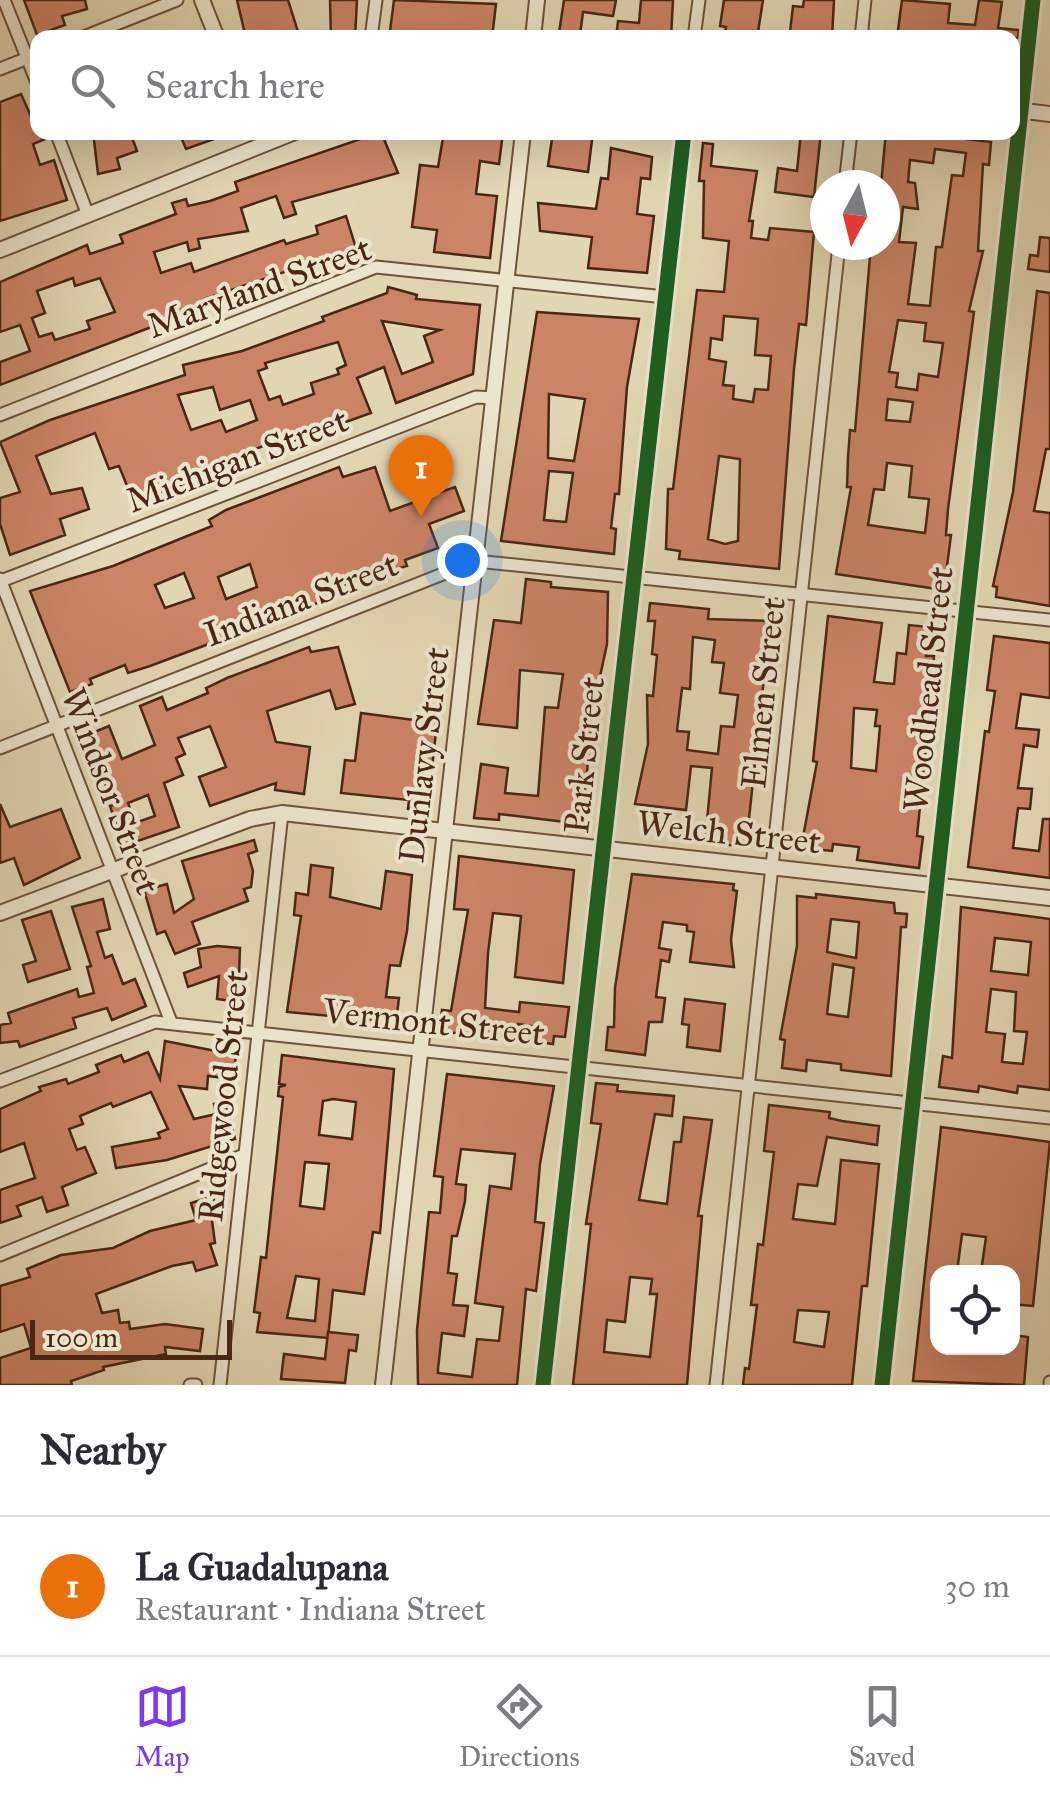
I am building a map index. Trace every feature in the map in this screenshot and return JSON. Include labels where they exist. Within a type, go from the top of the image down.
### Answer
[{"type":"street","points":[[4,0],[30,52]]},
{"type":"street","points":[[100,30],[177,0]]},
{"type":"street","points":[[202,0],[214,30]]},
{"type":"street","points":[[373,30],[376,0]]},
{"type":"street","points":[[534,30],[537,0]]},
{"type":"street","points":[[695,30],[699,0]]},
{"type":"street","points":[[862,30],[865,0]]},
{"type":"street","name":"Woodhead Street","points":[[1020,89],[1033,0]]},
{"type":"street","points":[[0,69],[30,57]]},
{"type":"street","points":[[1020,110],[1050,114]]},
{"type":"street","points":[[59,140],[88,215]]},
{"type":"street","points":[[0,250],[254,140]]},
{"type":"street","name":"Dunlavy Street","points":[[383,1385],[522,140]]},
{"type":"street","name":"Park Street","points":[[543,1385],[683,140]]},
{"type":"street","points":[[847,170],[850,140]]},
{"type":"street","name":"Woodhead Street","points":[[882,1385],[1014,140]]},
{"type":"street","name":"Elmen Street","points":[[716,1385],[836,260]]},
{"type":"street","name":"Maryland Street","points":[[0,415],[376,267],[666,297]]},
{"type":"street","name":"Michigan Street","points":[[0,580],[476,397],[494,398]]},
{"type":"street","name":"Indiana Street","points":[[0,748],[476,561],[1050,620]]},
{"type":"street","name":"Windsor Street","points":[[0,580],[170,1022]]},
{"type":"street","name":"Welch Street","points":[[0,914],[250,819],[282,813],[1050,898]]},
{"type":"street","name":"Ridgewood Street","points":[[220,1385],[282,813]]},
{"type":"street","name":"Vermont Street","points":[[0,1081],[138,1027],[170,1022],[1050,1118]]},
{"type":"street","points":[[0,1255],[244,1155]]},
{"type":"building","points":[[24,0],[85,0],[87,9],[62,16],[65,25],[35,30]]},
{"type":"building","points":[[237,0],[288,0],[297,30],[244,30]]},
{"type":"building","points":[[330,0],[357,0],[355,30],[331,30]]},
{"type":"building","points":[[394,0],[496,4],[493,30],[390,30]]},
{"type":"building","points":[[564,0],[616,0],[613,16],[583,12],[581,30],[559,30]]},
{"type":"building","points":[[641,0],[673,0],[671,30],[617,30],[618,21],[639,23]]},
{"type":"building","points":[[724,0],[763,0],[758,30],[726,30],[720,26]]},
{"type":"building","points":[[804,0],[834,0],[832,30],[790,30],[793,6],[803,7]]},
{"type":"building","points":[[902,0],[950,4],[948,23],[975,25],[979,0],[1002,2],[998,28],[1019,30],[898,30]]},
{"type":"building","points":[[21,94],[30,114],[30,140],[43,140],[33,144],[40,165],[54,160],[67,200],[0,221],[0,102]]},
{"type":"building","points":[[94,140],[133,140],[137,151],[117,158],[120,169],[98,174]]},
{"type":"building","points":[[182,140],[211,140],[186,149]]},
{"type":"building","points":[[358,140],[384,140],[398,173],[292,202],[296,214],[284,218],[276,196],[241,208],[248,231],[198,239],[200,248],[189,251],[187,242],[154,252],[161,273],[191,263],[194,272],[284,240],[286,244],[318,234],[316,226],[346,216],[356,248],[204,299],[205,303],[180,316],[0,385],[0,362],[30,351],[20,325],[0,332],[0,282],[87,245],[90,254],[123,243],[120,235],[176,214],[172,203],[186,199],[188,206],[238,191],[235,182]],"holes":[[[73,278],[75,286],[100,278],[115,312],[87,321],[90,329],[55,340],[52,333],[39,337],[32,318],[45,313],[37,291]]]},
{"type":"building","points":[[443,140],[502,140],[499,164],[480,161],[476,194],[497,196],[490,258],[434,252],[437,230],[412,227],[420,165],[438,167]]},
{"type":"building","points":[[552,140],[592,140],[588,172],[548,166]]},
{"type":"building","points":[[800,140],[820,140],[817,170],[810,170],[810,196],[775,192],[778,168],[797,171]]},
{"type":"building","points":[[885,140],[991,142],[989,165],[983,164],[978,251],[983,251],[969,311],[974,312],[948,509],[946,535],[951,535],[944,590],[836,574],[851,487],[847,487],[850,430],[855,431],[870,260],[900,260],[900,242],[916,243],[908,304],[930,306],[936,247],[942,247],[952,175],[963,176],[966,153],[935,149],[933,163],[910,160],[908,182],[915,183],[918,209],[903,207],[900,233],[900,170],[882,170]],"holes":[[[898,320],[926,323],[924,341],[943,343],[938,377],[919,374],[917,390],[896,387],[898,373],[889,372]],[[888,399],[913,402],[910,422],[886,420]],[[887,463],[912,466],[909,497],[929,499],[925,533],[868,525],[874,489],[884,490]]]},
{"type":"building","points":[[703,143],[713,144],[711,166],[757,171],[749,221],[753,221],[751,238],[768,240],[770,228],[810,232],[806,325],[799,324],[794,369],[779,569],[679,559],[680,551],[666,549],[668,489],[673,489],[697,290],[724,292],[729,241],[703,238],[704,181],[699,181]],"holes":[[[724,316],[758,319],[755,355],[771,356],[768,390],[755,389],[753,402],[733,399],[734,386],[723,385],[726,362],[709,359],[711,338],[722,340]],[[719,456],[740,459],[738,541],[725,544],[708,539]]]},
{"type":"building","points":[[611,148],[652,157],[650,179],[641,178],[637,214],[654,216],[647,273],[588,268],[592,237],[540,231],[538,203],[596,209],[601,178],[608,179]]},
{"type":"building","points":[[1040,237],[1050,238],[1050,272],[1028,269],[1030,255],[1038,256]]},
{"type":"building","points":[[388,287],[417,295],[416,299],[480,305],[473,374],[396,403],[384,367],[357,378],[371,413],[268,450],[266,445],[234,457],[237,464],[208,474],[197,484],[185,488],[183,484],[138,501],[136,496],[132,498],[119,466],[109,469],[95,433],[36,456],[51,494],[82,488],[89,509],[60,519],[65,535],[10,555],[0,524],[0,498],[20,492],[0,442],[50,420],[185,375],[183,365],[242,351],[387,293]],"holes":[[[382,321],[440,330],[424,336],[433,362],[402,374]],[[338,342],[346,365],[337,369],[339,374],[311,383],[314,394],[283,405],[280,396],[269,400],[258,371],[267,368],[265,363]],[[213,387],[220,410],[250,400],[257,420],[226,432],[221,420],[191,430],[178,395]]]},
{"type":"building","points":[[1037,291],[1050,293],[1050,449],[1046,449],[1034,511],[1050,513],[1050,606],[996,597],[997,587],[993,586],[1013,492]]},
{"type":"building","points":[[537,312],[639,319],[627,387],[619,494],[615,494],[611,528],[616,529],[614,554],[501,541]],"holes":[[[549,394],[585,399],[574,461],[548,458]],[[549,471],[573,473],[566,522],[544,520]]]},
{"type":"building","points":[[419,440],[441,492],[455,487],[464,511],[429,524],[438,548],[405,560],[407,566],[350,582],[320,597],[322,602],[259,620],[238,633],[150,666],[128,673],[125,665],[70,692],[30,591],[113,566],[212,526],[209,520],[226,510],[339,467],[343,477],[375,467],[390,511],[423,499],[401,448]],"holes":[[[250,564],[257,587],[226,599],[218,577]],[[184,573],[194,598],[165,608],[155,585]]]},
{"type":"building","points":[[526,579],[551,582],[551,587],[608,592],[607,644],[593,709],[582,824],[499,814],[499,820],[474,818],[481,764],[508,768],[505,793],[538,796],[545,707],[558,708],[563,674],[520,670],[517,728],[478,724],[494,620],[521,623]]},
{"type":"building","points":[[650,603],[709,609],[708,619],[770,621],[746,847],[705,842],[712,768],[691,766],[686,810],[635,804],[648,744],[647,695],[653,696],[657,655],[652,654],[655,621],[648,621]],"holes":[[[693,637],[715,640],[712,662],[724,663],[720,693],[738,695],[734,727],[721,726],[718,754],[687,750],[689,732],[677,731],[682,688],[690,689]]]},
{"type":"building","points":[[828,616],[882,623],[874,682],[894,684],[897,653],[906,654],[909,625],[929,627],[926,656],[934,656],[930,715],[925,714],[921,746],[926,747],[917,836],[923,837],[919,868],[857,860],[859,847],[833,844],[832,851],[801,848],[817,762],[813,761]],"holes":[[[854,708],[877,710],[875,726],[880,726],[876,771],[851,768]]]},
{"type":"building","points":[[994,636],[1050,643],[1050,698],[1021,694],[1016,728],[1039,730],[1037,747],[1024,745],[1018,788],[1032,789],[1030,809],[1018,808],[1013,848],[1039,851],[1043,819],[1050,819],[1050,878],[968,867],[985,731],[989,732],[995,691],[987,690]]},
{"type":"building","points":[[309,647],[311,652],[338,647],[355,704],[336,709],[330,690],[267,711],[276,742],[310,747],[304,794],[275,790],[276,783],[210,806],[199,777],[226,767],[210,726],[178,738],[185,754],[176,758],[183,775],[164,783],[179,827],[123,846],[110,806],[114,805],[85,736],[109,726],[122,759],[155,745],[140,706],[162,697],[167,710],[208,693],[206,688]],"holes":[[[148,795],[155,816],[135,823],[128,803]]]},
{"type":"building","points":[[361,713],[437,723],[427,812],[408,809],[409,800],[341,793],[345,760],[355,761]]},
{"type":"building","points":[[0,804],[10,827],[61,809],[80,858],[24,885],[14,858],[0,863]]},
{"type":"building","points":[[254,840],[257,851],[248,854],[253,871],[251,887],[244,889],[248,901],[192,922],[200,944],[175,954],[165,931],[157,934],[144,890],[167,884],[174,913],[194,899],[182,861]]},
{"type":"building","points":[[459,856],[574,870],[563,983],[515,977],[521,916],[493,913],[488,953],[485,1008],[519,1012],[520,1002],[569,1007],[565,1037],[554,1036],[553,1044],[537,1042],[538,1027],[518,1024],[517,1034],[502,1032],[501,1039],[439,1031],[442,1010],[451,1011],[468,910],[454,909]]},
{"type":"building","points":[[311,865],[333,868],[330,897],[381,909],[386,871],[412,875],[400,966],[390,965],[386,997],[399,998],[396,1022],[287,1012],[301,916],[294,915],[296,893],[308,895]]},
{"type":"building","points":[[632,874],[734,884],[733,890],[737,891],[731,940],[734,967],[690,962],[694,932],[687,931],[687,925],[663,922],[659,948],[671,950],[669,962],[661,960],[656,997],[665,998],[662,1022],[649,1022],[645,1055],[606,1050],[608,1027],[614,1027],[615,988]]},
{"type":"building","points":[[816,894],[894,903],[895,913],[907,914],[906,927],[901,927],[891,1076],[841,1070],[841,1064],[807,1060],[806,1071],[782,1068],[785,1040],[780,1039],[797,946],[797,896],[816,898]],"holes":[[[831,919],[859,922],[856,958],[827,952]],[[833,964],[854,968],[848,1017],[827,1014]]]},
{"type":"building","points":[[103,899],[110,929],[97,932],[105,958],[112,955],[123,984],[135,979],[146,1006],[112,1020],[107,1008],[73,1018],[76,1028],[20,1047],[18,1041],[0,1043],[0,1025],[11,1023],[8,1013],[77,989],[79,997],[94,993],[87,967],[91,966],[72,907]]},
{"type":"building","points":[[961,907],[1050,919],[1050,1090],[1018,1086],[1017,1093],[979,1086],[978,1092],[939,1087],[943,1056],[952,1058]],"holes":[[[995,938],[1031,942],[1028,975],[991,971]],[[991,989],[1016,992],[1014,1031],[1027,1032],[1023,1064],[1002,1062],[1005,1034],[986,1032]]]},
{"type":"building","points":[[51,911],[70,969],[28,982],[23,965],[36,961],[22,920]]},
{"type":"building","points":[[240,948],[238,1002],[217,999],[219,976],[188,987],[184,973],[201,967],[198,949]]},
{"type":"building","points":[[685,999],[725,1004],[720,1051],[687,1047],[689,1025],[682,1024]]},
{"type":"building","points":[[165,1041],[236,1055],[233,1079],[208,1076],[207,1089],[179,1086],[194,1119],[216,1114],[214,1104],[225,1101],[235,1139],[167,1160],[116,1168],[112,1147],[160,1138],[158,1133],[168,1129],[151,1092],[113,1107],[111,1103],[80,1116],[83,1124],[69,1129],[77,1150],[85,1147],[96,1173],[62,1187],[68,1205],[47,1212],[42,1197],[17,1206],[21,1216],[0,1223],[0,1190],[35,1178],[24,1143],[0,1152],[0,1109],[41,1091],[39,1087],[66,1079],[68,1084],[99,1072],[96,1065],[121,1055],[124,1062],[148,1052],[160,1079]]},
{"type":"building","points":[[282,1055],[394,1069],[380,1233],[373,1232],[364,1294],[333,1290],[328,1338],[257,1332],[260,1313],[254,1312],[261,1257],[266,1258],[283,1097],[278,1096],[279,1087],[286,1085],[279,1084]],"holes":[[[323,1101],[356,1102],[352,1139],[319,1135]],[[305,1162],[329,1164],[324,1209],[300,1206]],[[296,1276],[319,1279],[315,1321],[287,1318]]]},
{"type":"building","points":[[447,1074],[554,1086],[540,1164],[535,1222],[544,1223],[536,1291],[526,1289],[517,1385],[418,1385],[417,1330],[429,1212],[440,1213],[443,1177],[434,1176]],"holes":[[[461,1149],[515,1154],[511,1189],[490,1186],[475,1303],[503,1307],[499,1341],[477,1339],[472,1377],[438,1373],[442,1333],[464,1336],[468,1306],[453,1305],[457,1274],[448,1273],[452,1236],[457,1236],[465,1201],[466,1185],[456,1184]]]},
{"type":"building","points":[[596,1083],[618,1085],[617,1091],[674,1096],[672,1116],[655,1114],[639,1200],[667,1204],[674,1142],[681,1142],[684,1117],[712,1120],[698,1216],[702,1216],[687,1385],[573,1385],[591,1224],[586,1224],[601,1124],[591,1123]],"holes":[[[630,1277],[652,1279],[650,1294],[657,1294],[650,1357],[604,1352],[607,1320],[625,1322]]]},
{"type":"building","points":[[769,1105],[830,1112],[829,1118],[879,1126],[877,1145],[827,1137],[817,1186],[798,1184],[793,1219],[835,1224],[841,1160],[879,1164],[852,1385],[743,1385],[745,1368],[749,1369],[757,1305],[751,1305],[758,1244],[763,1245],[774,1152],[764,1151]],"holes":[[[798,1310],[829,1312],[824,1347],[794,1342]]]},
{"type":"building","points":[[941,1127],[1050,1142],[1033,1306],[1020,1305],[1020,1265],[982,1265],[986,1237],[962,1234],[958,1265],[930,1265],[930,1355],[1020,1355],[1020,1336],[1028,1337],[1024,1385],[913,1381]]},
{"type":"building","points":[[213,1196],[217,1211],[211,1213],[215,1243],[210,1244],[217,1265],[196,1271],[193,1262],[172,1266],[96,1294],[102,1313],[118,1310],[120,1323],[129,1322],[130,1329],[165,1324],[203,1329],[200,1351],[165,1347],[166,1354],[103,1367],[104,1370],[71,1381],[72,1385],[0,1385],[0,1358],[31,1348],[24,1324],[0,1332],[0,1286],[30,1277],[27,1269],[61,1255],[113,1248],[150,1231],[196,1220],[191,1203]]},
{"type":"building","points":[[328,1332],[358,1335],[356,1351],[349,1350],[345,1383],[281,1379],[284,1354],[325,1359]]},
{"type":"cycle path","points":[[1020,119],[1033,0]]},
{"type":"cycle path","points":[[543,1385],[683,140]]},
{"type":"cycle path","points":[[882,1385],[1018,140]]},
{"type":"place","name":"La Guadalupana","points":[[421,517]]}]
